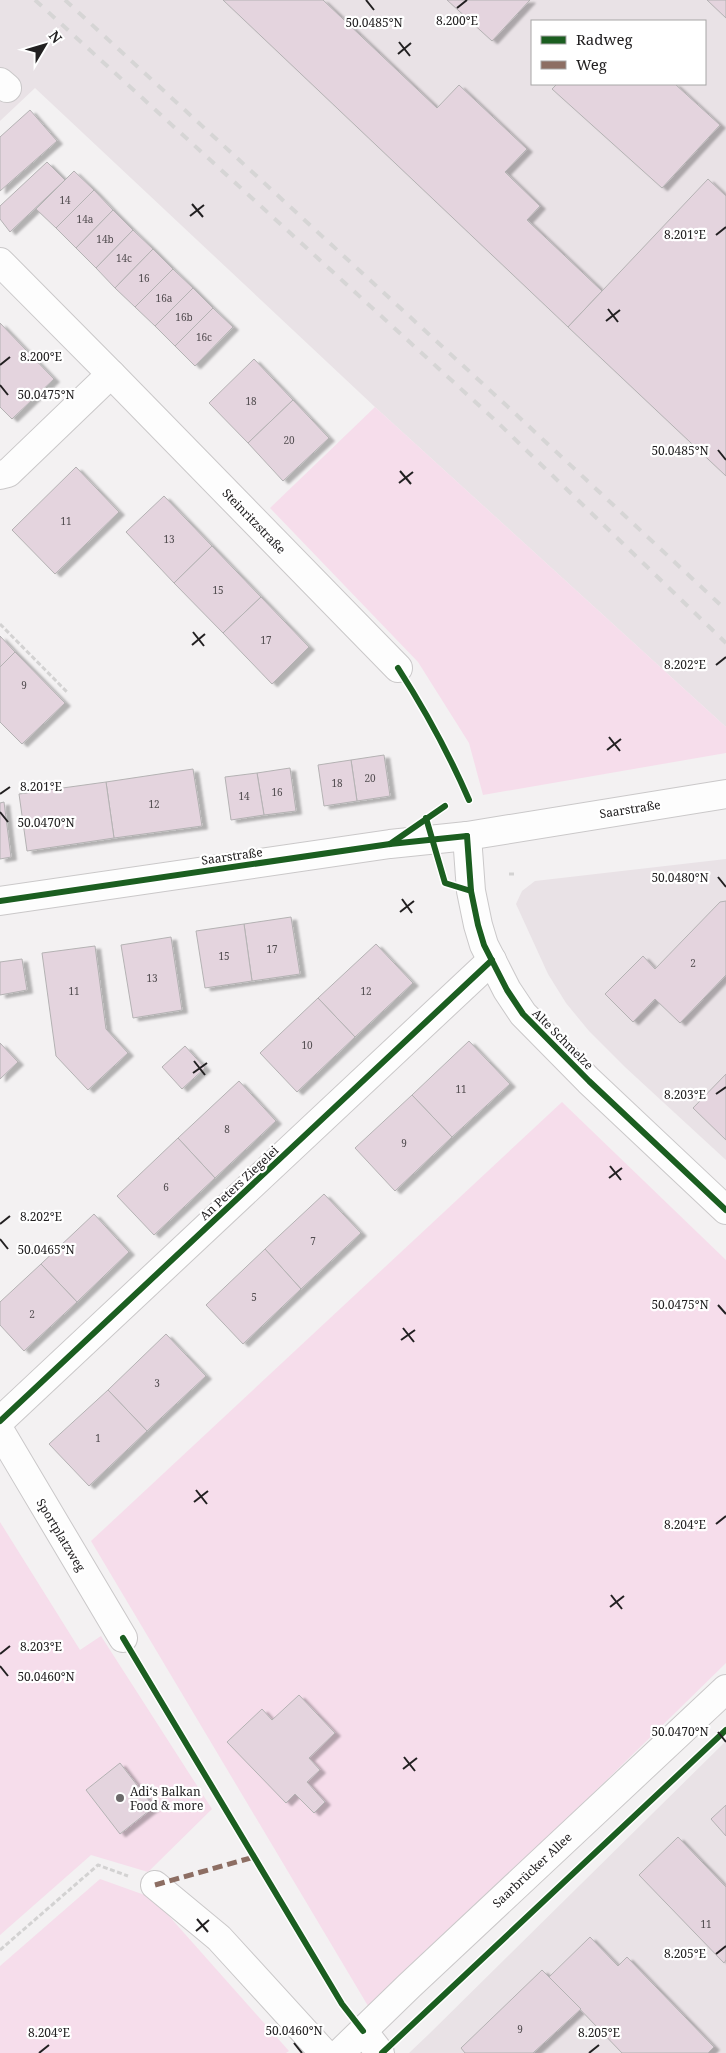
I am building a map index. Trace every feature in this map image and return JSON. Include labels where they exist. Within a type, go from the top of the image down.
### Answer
[{"type":"street","name":"Steinritzstraße","points":[[0,262],[398,668]]},
{"type":"street","points":[[0,475],[8,473],[111,374]]},
{"type":"street","name":"Saarstraße","points":[[0,901],[390,844],[467,836],[726,794]]},
{"type":"street","name":"Alte Schmelze","points":[[467,836],[471,891],[484,945],[507,990],[523,1014],[589,1081],[726,1210]]},
{"type":"street","name":"An Peters Ziegelei","points":[[0,1421],[492,960]]},
{"type":"street","name":"Sportplatzweg","points":[[0,1432],[123,1638]]},
{"type":"street","name":"Saarbrücker Allee","points":[[340,2053],[726,1688]]},
{"type":"street","points":[[155,1885],[219,1938],[324,2053]]},
{"type":"street","points":[[364,2031],[380,2053]]},
{"type":"path","points":[[0,624],[67,692]]},
{"type":"path","points":[[509,874],[516,874]]},
{"type":"path","points":[[0,1950],[98,1865],[155,1885]]},
{"type":"shaded area","points":[[0,0],[726,0],[726,727],[375,407],[35,88],[0,121]]},
{"type":"shaded area","points":[[375,407],[726,727],[726,753],[483,795],[469,743],[418,662],[270,508]]},
{"type":"shaded area","points":[[726,859],[726,1160],[625,1067],[589,1031],[566,1003],[548,974],[516,904],[522,891],[535,881]]},
{"type":"shaded area","points":[[562,1102],[726,1260],[726,1663],[371,2011],[91,1541]]},
{"type":"shaded area","points":[[0,1522],[80,1650],[101,1636],[212,1809],[148,1872],[91,1855],[0,1935]]},
{"type":"shaded area","points":[[726,1741],[726,2053],[409,2053],[429,2034]]},
{"type":"shaded area","points":[[100,1879],[153,1898],[289,2051],[286,2053],[0,2053],[0,1966]]},
{"type":"building","points":[[223,0],[323,0],[437,108],[459,85],[527,149],[505,172],[540,206],[527,220],[602,291],[568,327]]},
{"type":"building","points":[[447,0],[530,0],[492,41]]},
{"type":"building","points":[[707,0],[726,0],[726,18]]},
{"type":"building","points":[[556,85],[676,85],[720,125],[662,188],[552,89]]},
{"type":"building","points":[[30,110],[57,141],[0,191],[0,137]]},
{"type":"building","points":[[47,162],[65,180],[10,232],[0,219],[0,206]]},
{"type":"building","points":[[74,171],[94,190],[56,228],[36,209]]},
{"type":"building","points":[[708,179],[726,196],[726,476],[568,327]]},
{"type":"building","points":[[94,190],[113,210],[76,248],[56,228]]},
{"type":"building","points":[[113,210],[133,230],[96,268],[76,248]]},
{"type":"building","points":[[133,230],[153,249],[115,288],[96,268]]},
{"type":"building","points":[[153,249],[173,269],[135,307],[115,288]]},
{"type":"building","points":[[173,269],[193,288],[155,326],[135,307]]},
{"type":"building","points":[[193,288],[213,308],[175,346],[155,326]]},
{"type":"building","points":[[213,308],[233,327],[195,366],[175,346]]},
{"type":"building","points":[[0,323],[54,379],[12,419],[0,407]]},
{"type":"building","points":[[254,359],[293,400],[248,443],[209,403]]},
{"type":"building","points":[[293,400],[329,438],[283,481],[248,443]]},
{"type":"building","points":[[76,467],[119,512],[55,574],[12,530]]},
{"type":"building","points":[[164,496],[212,546],[174,583],[126,532]]},
{"type":"building","points":[[212,546],[261,597],[223,633],[174,583]]},
{"type":"building","points":[[261,597],[309,647],[272,684],[223,633]]},
{"type":"building","points":[[0,636],[15,652],[0,667]]},
{"type":"building","points":[[15,652],[65,703],[22,744],[0,722],[0,667]]},
{"type":"building","points":[[384,755],[390,796],[357,801],[351,760]]},
{"type":"building","points":[[351,760],[357,801],[324,806],[318,765]]},
{"type":"building","points":[[290,768],[296,811],[264,815],[257,773]]},
{"type":"building","points":[[193,769],[202,826],[114,838],[106,782]]},
{"type":"building","points":[[257,773],[264,815],[231,820],[225,777]]},
{"type":"building","points":[[106,782],[114,838],[27,851],[19,794]]},
{"type":"building","points":[[4,802],[11,857],[0,859],[0,803]]},
{"type":"building","points":[[726,901],[726,975],[680,1023],[655,999],[633,1022],[605,994],[643,956],[655,969],[720,902]]},
{"type":"building","points":[[291,917],[300,974],[252,981],[244,924]]},
{"type":"building","points":[[244,924],[252,981],[205,988],[196,931]]},
{"type":"building","points":[[171,937],[182,1010],[133,1018],[121,945]]},
{"type":"building","points":[[376,944],[413,983],[355,1037],[318,998]]},
{"type":"building","points":[[95,946],[106,1029],[128,1053],[88,1090],[56,1056],[42,953]]},
{"type":"building","points":[[22,959],[27,990],[0,995],[0,962]]},
{"type":"building","points":[[318,998],[355,1037],[297,1092],[260,1053]]},
{"type":"building","points":[[469,1041],[510,1084],[452,1137],[412,1095]]},
{"type":"building","points":[[0,1043],[18,1062],[0,1079]]},
{"type":"building","points":[[185,1046],[205,1068],[182,1089],[162,1067]]},
{"type":"building","points":[[726,1074],[726,1140],[693,1108]]},
{"type":"building","points":[[239,1081],[276,1121],[215,1178],[178,1138]]},
{"type":"building","points":[[412,1095],[452,1137],[395,1191],[355,1148]]},
{"type":"building","points":[[178,1138],[215,1178],[154,1235],[117,1196]]},
{"type":"building","points":[[324,1194],[361,1233],[301,1289],[265,1249]]},
{"type":"building","points":[[94,1214],[129,1252],[77,1302],[41,1264]]},
{"type":"building","points":[[265,1249],[301,1289],[243,1344],[206,1305]]},
{"type":"building","points":[[41,1264],[77,1302],[24,1351],[0,1325],[0,1302]]},
{"type":"building","points":[[166,1334],[206,1376],[147,1431],[108,1390]]},
{"type":"building","points":[[108,1390],[147,1431],[89,1486],[49,1444]]},
{"type":"building","points":[[299,1695],[335,1733],[309,1758],[320,1770],[307,1782],[325,1802],[314,1813],[295,1794],[286,1803],[227,1742],[262,1709],[272,1720]]},
{"type":"building","name":"Adi‘s Balkan Food & more","points":[[120,1763],[154,1807],[120,1834],[86,1790]]},
{"type":"building","points":[[726,1805],[726,1836],[711,1819]]},
{"type":"building","points":[[678,1837],[726,1887],[726,1960],[724,1963],[639,1875]]},
{"type":"building","points":[[590,1937],[618,1966],[627,1957],[714,2047],[708,2053],[622,2053],[549,1977]]},
{"type":"building","points":[[542,1970],[581,2009],[533,2053],[465,2053],[461,2048]]},
{"type":"railway","points":[[35,0],[495,420],[726,643]]},
{"type":"railway","points":[[65,0],[726,610]]},
{"type":"marked path","points":[[155,1885],[254,1857]]},
{"type":"cycle path","points":[[398,668],[436,732],[469,800]]},
{"type":"cycle path","points":[[390,844],[445,806]]},
{"type":"cycle path","points":[[426,818],[445,883],[471,891]]},
{"type":"cycle path","points":[[467,836],[471,891],[484,945],[507,990],[523,1014],[589,1081],[726,1210]]},
{"type":"cycle path","points":[[0,901],[390,844],[467,836]]},
{"type":"cycle path","points":[[0,1421],[492,960]]},
{"type":"cycle path","points":[[123,1638],[342,2004],[363,2031]]},
{"type":"cycle path","points":[[382,2053],[726,1730]]},
{"type":"place","name":"Adi‘s Balkan Food & more","points":[[120,1798]]}]
